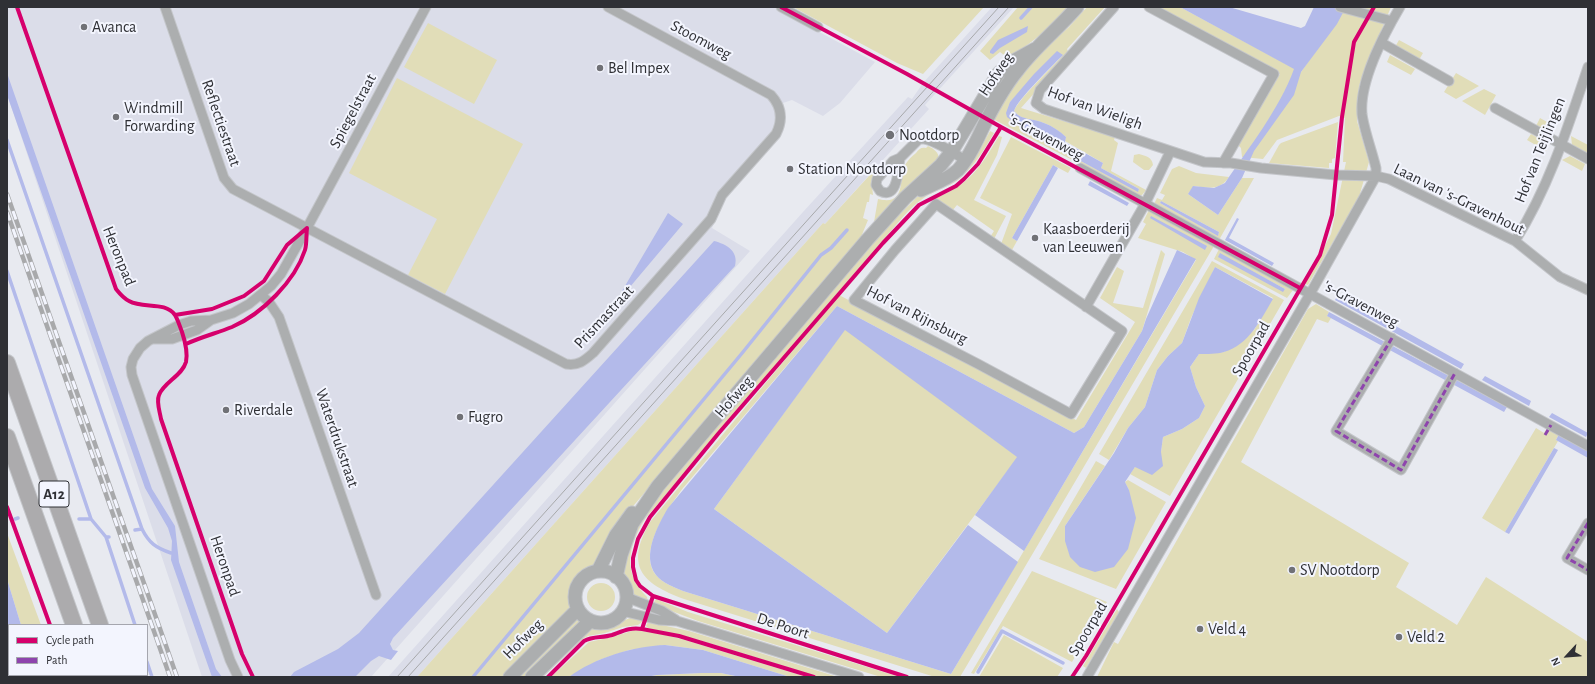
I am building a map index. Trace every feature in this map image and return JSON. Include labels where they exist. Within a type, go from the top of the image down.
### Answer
[{"type":"highway","name":"A12","points":[[7,363],[100,624]]},
{"type":"highway","name":"A12","points":[[7,437],[74,624]]},
{"type":"main road","name":"Hofweg","points":[[905,198],[948,177],[958,170],[1006,86],[1035,49],[1064,23],[1078,7]]},
{"type":"main road","name":"Hofweg","points":[[616,577],[621,556],[632,524],[658,486],[852,257],[905,198],[931,176],[952,151],[998,74],[1008,64],[1035,49]]},
{"type":"main road","name":"Hofweg","points":[[598,571],[616,535],[625,522],[639,504],[658,486]]},
{"type":"main road","points":[[598,571],[608,572],[616,577],[624,586],[626,597],[622,611],[615,618],[606,622],[590,621],[581,614],[576,604],[575,593],[579,583],[587,575],[598,571]]},
{"type":"main road","name":"Hofweg","points":[[510,677],[578,609]]},
{"type":"main road","name":"Hofweg","points":[[532,677],[590,621]]},
{"type":"street","name":"Reflectiestraat","points":[[165,7],[224,178],[233,189],[307,228]]},
{"type":"street","name":"Spiegelstraat","points":[[238,677],[230,660],[132,375],[131,368],[133,359],[140,348],[148,341],[154,339],[172,339],[197,330],[211,320],[233,313],[249,304],[261,296],[281,274],[426,7]]},
{"type":"street","name":"Stoomweg","points":[[608,7],[763,90],[771,95],[777,102]]},
{"type":"street","points":[[781,7],[818,27]]},
{"type":"street","name":"Hof van Wieligh","points":[[1114,7],[1040,90],[1036,103],[1044,109],[1204,162],[1227,163],[1256,168],[1336,176],[1376,176]]},
{"type":"street","points":[[1149,7],[1274,74],[1227,163]]},
{"type":"street","points":[[1340,7],[1392,20]]},
{"type":"street","points":[[1087,677],[1310,294],[1376,176],[1376,168],[1362,114],[1362,96],[1367,78],[1392,20],[1400,7]]},
{"type":"street","points":[[1382,43],[1449,80]]},
{"type":"street","name":"Hof van Teijlingen","points":[[1515,241],[1543,192],[1562,145],[1588,67]]},
{"type":"street","name":"Prismastraat","points":[[307,228],[566,364],[574,366],[586,360],[593,353],[711,219],[722,195],[776,134],[781,125],[781,115],[777,102]]},
{"type":"street","points":[[1494,108],[1588,159]]},
{"type":"street","points":[[900,158],[917,140],[922,138],[952,151],[965,160]]},
{"type":"street","points":[[1086,308],[1145,204],[1170,152]]},
{"type":"street","name":"'s-Gravenweg","points":[[1080,168],[1454,375],[1588,446]]},
{"type":"street","name":"Laan van 's-Gravenhout","points":[[1376,176],[1389,180],[1515,241],[1560,277],[1588,290]]},
{"type":"street","name":"Hof van Rijnsburg","points":[[936,204],[1086,308],[1122,331],[1071,414],[854,300],[936,204]]},
{"type":"street","name":"Waterdrukstraat","points":[[261,296],[269,302],[279,317],[376,595]]},
{"type":"street","points":[[1391,340],[1336,431],[1401,470],[1454,375]]},
{"type":"street","points":[[1588,523],[1566,558],[1588,570]]},
{"type":"street","name":"De Poort","points":[[626,597],[662,611],[677,621]]},
{"type":"street","name":"De Poort","points":[[622,611],[659,620],[677,621],[859,677]]},
{"type":"shaded area","points":[[7,7],[773,7],[875,62],[840,103],[823,116],[792,100],[783,103],[784,124],[782,132],[774,144],[728,194],[712,228],[750,251],[371,677],[202,677],[7,94]]},
{"type":"shaded area","points":[[793,7],[984,7],[923,74],[897,63]]},
{"type":"shaded area","points":[[992,7],[1014,7],[925,105],[929,109],[825,224],[823,223],[417,677],[388,677],[803,212],[908,97],[912,99],[923,83]]},
{"type":"shaded area","points":[[1018,7],[1068,7],[1048,29],[1009,59],[1000,52],[990,60],[980,51]]},
{"type":"shaded area","points":[[1087,7],[1105,7],[1067,49],[1069,54],[1021,108],[1115,137],[1114,140],[1118,143],[1111,171],[1146,190],[1142,195],[1137,196],[1082,165],[991,118],[1031,61],[1069,27]],"holes":[[[1063,55],[1028,92],[1014,111],[1021,116],[1040,121],[1055,129],[1066,137],[1065,141],[1103,163],[1101,168],[1139,189],[1138,191],[1064,152],[1059,144],[1046,136],[1034,130],[1021,128],[1018,125],[1010,102]]]},
{"type":"shaded area","points":[[1155,7],[1180,7],[1301,72],[1346,7],[1391,7],[1359,86],[1357,121],[1369,162],[1359,197],[1308,285],[1305,284],[1331,234],[1346,162],[1343,162],[1345,118],[1339,116],[1277,140],[1263,159],[1242,157],[1241,148],[1238,145],[1280,74]]},
{"type":"shaded area","points":[[428,23],[497,60],[474,104],[404,67]]},
{"type":"shaded area","points":[[1399,40],[1423,53],[1419,60],[1395,47]]},
{"type":"shaded area","points":[[1390,55],[1415,69],[1411,75],[1387,62]]},
{"type":"shaded area","points":[[1456,73],[1479,86],[1456,99],[1444,92]]},
{"type":"shaded area","points":[[397,78],[523,144],[445,294],[408,275],[437,219],[349,173]]},
{"type":"shaded area","points":[[1484,89],[1496,95],[1485,115],[1462,101]]},
{"type":"shaded area","points":[[1540,118],[1556,127],[1553,135],[1536,126]]},
{"type":"shaded area","points":[[1338,122],[1335,158],[1332,159],[1332,163],[1329,163],[1329,168],[1269,163],[1281,143]]},
{"type":"shaded area","points":[[990,131],[994,133],[969,170],[958,180],[922,199],[905,215],[645,519],[635,539],[630,559],[634,578],[639,588],[647,597],[648,602],[633,594],[625,577],[623,568],[637,526],[654,502],[807,319],[888,226],[916,198],[973,153],[977,155]]},
{"type":"shaded area","points":[[1531,134],[1549,144],[1546,151],[1527,140]]},
{"type":"shaded area","points":[[999,136],[1002,137],[997,155],[974,200],[1006,216],[994,239],[990,237],[994,231],[957,205],[952,211],[934,199],[957,187],[973,174],[980,166]]},
{"type":"shaded area","points":[[1571,136],[1588,145],[1588,154],[1572,145]]},
{"type":"shaded area","points":[[1011,137],[1071,168],[1068,173],[1053,165],[1012,238],[1017,241],[1012,250],[1001,244],[1012,214],[980,198]]},
{"type":"shaded area","points":[[928,146],[936,151],[939,160],[891,203],[874,222],[878,199],[893,199],[897,195],[900,190],[905,165],[919,149],[926,148]]},
{"type":"shaded area","points":[[1139,154],[1148,157],[1151,160],[1153,165],[1149,170],[1144,170],[1133,162],[1134,155]]},
{"type":"shaded area","points":[[1570,156],[1585,164],[1582,171],[1562,160]]},
{"type":"shaded area","points":[[878,166],[881,169],[872,186],[873,195],[870,194],[869,202],[867,202],[863,218],[868,220],[861,237],[618,524],[594,567],[582,573],[573,584],[570,593],[570,605],[567,613],[505,677],[417,677],[823,223],[825,224]]},
{"type":"shaded area","points":[[1179,166],[1196,173],[1229,177],[1222,185],[1218,187],[1209,188],[1194,186],[1188,194],[1218,215],[1242,178],[1254,178],[1219,240],[1154,204],[1157,198],[1162,200],[1165,195],[1160,193],[1172,169]],"holes":[[[1161,201],[1219,232],[1218,235],[1160,203]]]},
{"type":"shaded area","points":[[1149,210],[1214,246],[960,677],[935,677],[684,599],[657,586],[648,579],[642,571],[638,561],[639,550],[650,522],[839,295],[1076,420],[1135,322],[1100,298],[1117,267],[1124,271],[1113,303],[1143,308],[1161,250],[1165,254],[1142,331],[1084,427],[1074,433],[837,306],[683,488],[670,506],[657,530],[650,554],[651,565],[656,575],[668,584],[683,591],[951,674],[1196,260],[1183,252],[1138,238],[1146,224],[1143,222]]},
{"type":"shaded area","points":[[1219,249],[1293,290],[1287,298],[1214,259]],"holes":[[[1220,254],[1285,289],[1283,291],[1219,257]]]},
{"type":"shaded area","points":[[1212,261],[1284,300],[1170,496],[1130,474],[1135,467],[1161,452],[1163,437],[1182,429],[1199,418],[1205,406],[1196,387],[1190,367],[1199,354],[1224,352],[1254,330],[1273,298],[1215,267],[1191,318],[1182,343],[1168,356],[1157,370],[1145,407],[1128,428],[1109,460],[1099,454]]},
{"type":"shaded area","name":"SV Nootdorp","points":[[1316,304],[1329,312],[1327,316],[1331,318],[1328,323],[1317,319],[1241,462],[1409,563],[1396,587],[1457,625],[1486,577],[1588,642],[1588,677],[1097,677],[1114,642],[1118,644],[1308,309]]},
{"type":"shaded area","points":[[845,329],[1018,457],[887,633],[714,509]]},
{"type":"shaded area","points":[[1536,428],[1544,433],[1547,428],[1559,434],[1556,440],[1558,441],[1505,532],[1482,518]]},
{"type":"shaded area","points":[[1096,461],[1105,466],[1065,526],[1065,541],[1129,490],[1125,482],[1128,480],[1166,502],[1116,589],[1039,559]]},
{"type":"shaded area","points":[[7,533],[41,624],[21,624],[7,579]]},
{"type":"shaded area","points":[[1032,571],[1107,602],[1072,662],[1003,626],[974,674],[971,673]]},
{"type":"shaded area","points":[[601,583],[611,587],[615,597],[611,607],[601,611],[591,607],[587,597],[591,587]]},
{"type":"shaded area","points":[[656,599],[688,612],[900,677],[881,677],[698,621],[653,604]]},
{"type":"shaded area","points":[[1117,609],[1119,612],[1086,668],[1083,666]]},
{"type":"shaded area","points":[[577,618],[581,622],[526,677],[515,677]]},
{"type":"shaded area","points":[[630,618],[642,620],[642,622],[638,625],[623,627],[605,633],[588,636],[543,677],[537,677],[590,628],[608,627]]},
{"type":"shaded area","points":[[648,622],[689,631],[838,677],[819,677],[699,640],[648,628],[646,626]]},
{"type":"shaded area","points":[[635,630],[685,640],[807,677],[790,677],[703,650],[665,645],[629,650],[599,660],[569,677],[551,677],[589,642]]},
{"type":"shaded area","points":[[1004,635],[1063,668],[1057,677],[979,677]]},
{"type":"shaded area","points":[[721,673],[740,677],[646,677],[657,675]]},
{"type":"water","points":[[1180,7],[1229,7],[1301,28],[1305,26],[1314,7],[1346,7],[1337,24],[1301,72],[1294,95],[1254,151],[1242,178],[1218,215],[1188,194],[1193,186],[1214,188],[1225,183],[1272,114],[1294,69]]},
{"type":"water","points":[[1028,26],[1027,32],[1000,48],[993,54],[990,53],[998,40]]},
{"type":"water","points":[[1057,51],[1063,55],[1028,91],[1014,111],[1024,118],[1040,121],[1056,129],[1066,137],[1065,142],[1103,163],[1101,168],[1139,189],[1138,192],[1064,152],[1059,144],[1034,130],[1021,128],[1007,117],[1006,113],[1010,102],[1034,74]]},
{"type":"water","points":[[7,73],[152,489],[175,526],[179,562],[216,669],[222,677],[212,677],[171,560],[172,541],[168,528],[145,488],[7,95]]},
{"type":"water","points":[[1053,165],[1058,168],[1017,241],[1012,238]]},
{"type":"water","points":[[1090,181],[1129,203],[1127,206],[1088,185]]},
{"type":"water","points":[[1161,201],[1219,232],[1218,236],[1160,203]]},
{"type":"water","points":[[668,213],[683,224],[624,294],[622,291]]},
{"type":"water","points":[[1151,216],[1207,246],[1205,250],[1150,218]]},
{"type":"water","points":[[1237,218],[1239,219],[1229,238],[1274,263],[1272,266],[1225,240]]},
{"type":"water","points":[[714,241],[727,246],[733,252],[736,261],[735,266],[393,638],[390,644],[393,650],[398,651],[391,660],[379,656],[371,661],[355,677],[290,677],[294,672],[338,649],[359,633]]},
{"type":"water","points":[[1177,250],[1196,259],[1024,551],[975,515],[1017,457],[845,330],[714,509],[887,633],[968,525],[1018,562],[951,674],[683,591],[665,583],[656,575],[650,559],[651,550],[656,532],[668,508],[837,306],[1074,433],[1084,427],[1142,331]]},
{"type":"water","points":[[1220,253],[1285,289],[1283,292],[1218,257]]},
{"type":"water","points":[[1215,267],[1273,299],[1259,323],[1241,344],[1224,352],[1215,354],[1199,354],[1190,367],[1196,387],[1205,406],[1199,418],[1182,429],[1163,437],[1161,452],[1163,466],[1152,475],[1135,467],[1125,482],[1129,490],[1136,518],[1128,549],[1114,567],[1095,572],[1080,567],[1070,557],[1065,541],[1065,526],[1114,453],[1128,428],[1145,407],[1157,370],[1168,356],[1182,343],[1199,298]]},
{"type":"water","points":[[1338,294],[1464,364],[1461,369],[1335,300]]},
{"type":"water","points":[[1329,312],[1507,407],[1504,412],[1327,316]]},
{"type":"water","points":[[1485,376],[1531,401],[1529,406],[1482,380]]},
{"type":"water","points":[[1552,413],[1588,433],[1586,437],[1549,417]]},
{"type":"water","points":[[1559,434],[1588,451],[1588,458],[1556,440]]},
{"type":"water","points":[[1554,448],[1558,450],[1509,534],[1505,532]]},
{"type":"water","points":[[7,579],[21,624],[8,624],[8,676],[39,677],[7,677]]},
{"type":"water","points":[[665,645],[703,650],[790,677],[740,677],[721,673],[702,673],[657,675],[646,677],[569,677],[590,664],[615,654],[640,648]]},
{"type":"waterway","points":[[1021,18],[1031,7]]},
{"type":"waterway","points":[[7,140],[142,529],[147,538],[154,544],[171,553]]},
{"type":"waterway","points":[[473,677],[743,352],[821,255],[831,248],[847,230]]},
{"type":"waterway","points":[[7,271],[91,519]]},
{"type":"waterway","points":[[79,519],[91,519],[106,537],[109,537]]},
{"type":"waterway","points":[[135,530],[142,529]]},
{"type":"waterway","points":[[106,537],[135,624]]},
{"type":"waterway","points":[[978,672],[1002,631],[1063,663]]},
{"type":"waterway","points":[[148,665],[152,677]]},
{"type":"tram line","points":[[397,677],[999,7]]},
{"type":"tram line","points":[[408,677],[1009,7]]},
{"type":"railway","points":[[7,194],[177,677]]},
{"type":"railway","points":[[7,212],[170,677]]},
{"type":"marked path","points":[[1392,338],[1336,431],[1401,470],[1455,373]]},
{"type":"marked path","points":[[1545,435],[1551,425]]},
{"type":"marked path","points":[[1588,523],[1567,558],[1588,570]]},
{"type":"cycle path","name":"Heronpad","points":[[17,7],[116,289],[125,299],[129,301],[141,305],[166,308],[171,311],[175,315],[182,332],[186,350],[186,362],[181,371],[161,390],[158,398],[159,410],[242,654],[253,677]]},
{"type":"cycle path","points":[[781,7],[1300,288]]},
{"type":"cycle path","name":"Spoorpad","points":[[1072,677],[1086,656],[1320,255],[1332,215],[1342,117],[1354,42],[1374,7]]},
{"type":"cycle path","points":[[548,677],[584,641],[591,638],[612,635],[630,629],[642,629],[653,596],[640,586],[636,580],[633,567],[633,558],[638,539],[650,517],[718,434],[883,243],[919,205],[956,186],[964,179],[978,164],[1001,127]]},
{"type":"cycle path","points":[[175,315],[212,309],[244,296],[264,281],[287,245],[307,228]]},
{"type":"cycle path","points":[[186,344],[232,327],[255,314],[266,305],[285,285],[300,262],[306,248],[307,228]]},
{"type":"cycle path","points":[[7,507],[50,624]]},
{"type":"cycle path","points":[[653,596],[907,677]]},
{"type":"cycle path","points":[[642,629],[679,636],[814,677]]},
{"type":"place","name":"Avanca","points":[[84,27]]},
{"type":"place","name":"Bel Impex","points":[[600,68]]},
{"type":"place","name":"Windmill Forwarding","points":[[116,117]]},
{"type":"place","name":"Nootdorp","points":[[890,135]]},
{"type":"place","name":"Station Nootdorp","points":[[790,169]]},
{"type":"place","name":"Kaasboerderij van Leeuwen","points":[[1035,238]]},
{"type":"place","name":"Riverdale","points":[[226,410]]},
{"type":"place","name":"Fugro","points":[[460,417]]},
{"type":"place","name":"SV Nootdorp","points":[[1292,570]]},
{"type":"place","name":"Veld 4","points":[[1200,629]]},
{"type":"place","name":"Veld 2","points":[[1399,637]]}]
